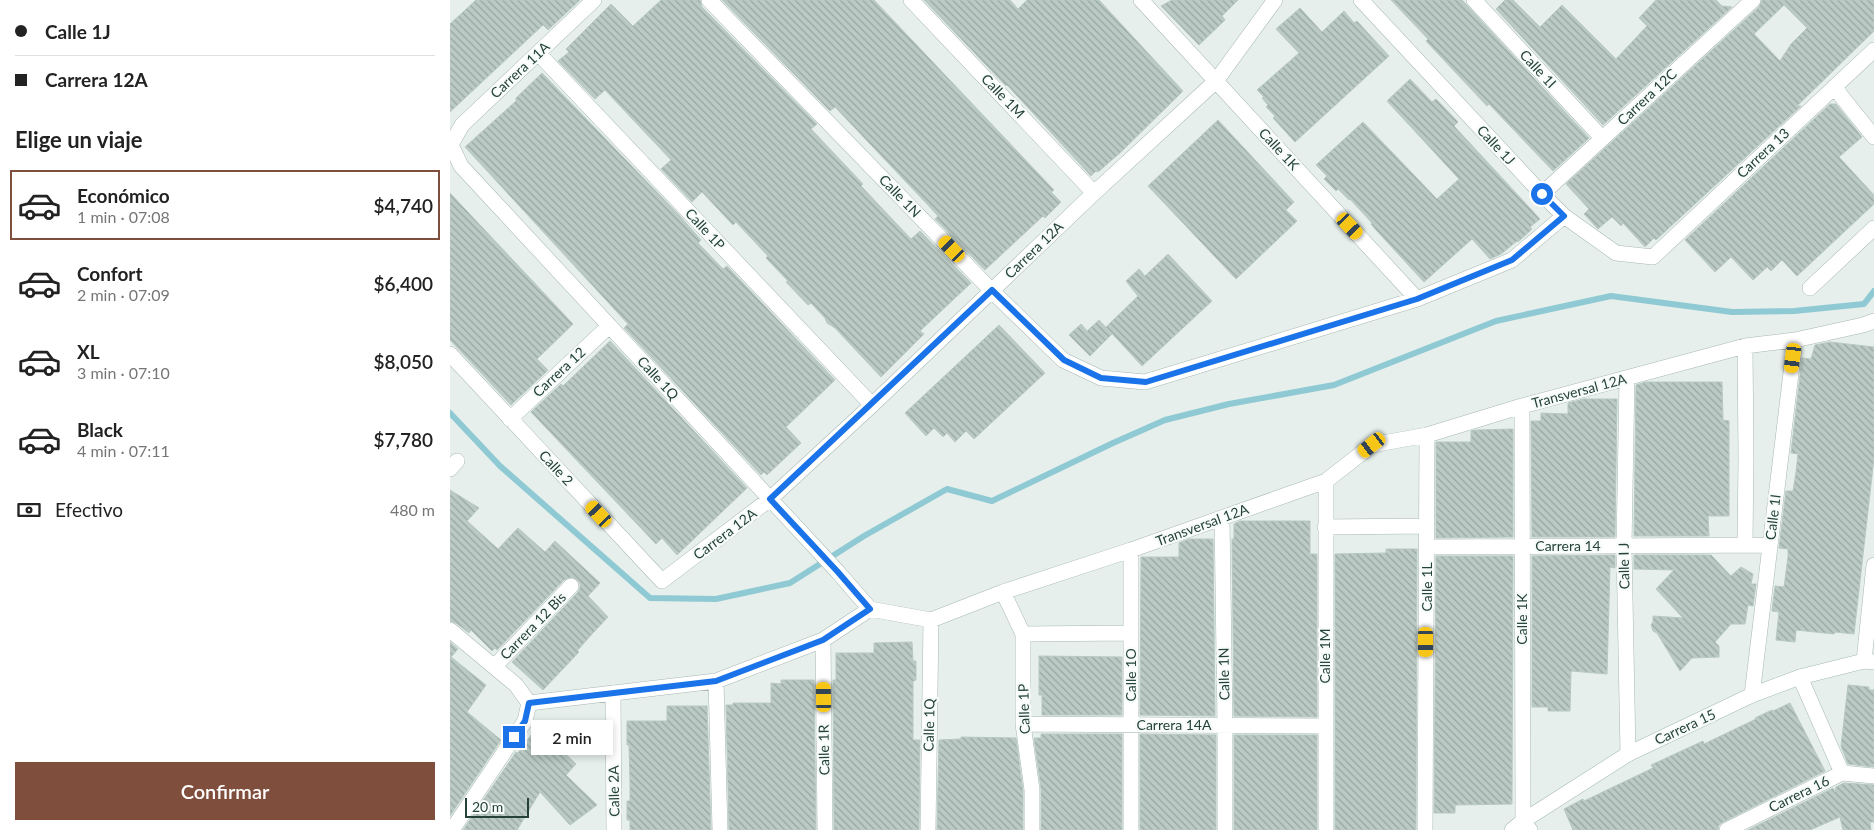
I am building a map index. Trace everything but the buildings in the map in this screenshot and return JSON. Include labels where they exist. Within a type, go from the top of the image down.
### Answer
[{"type":"street","name":"Carrera 11A","points":[[451,145],[462,126],[594,0]]},
{"type":"street","name":"Calle 1N","points":[[709,0],[992,290],[1064,360],[1101,378],[1146,382],[1417,299]]},
{"type":"street","name":"Calle 1M","points":[[911,0],[1094,193]]},
{"type":"street","name":"Calle 1K","points":[[1141,0],[1417,299]]},
{"type":"street","name":"Carrera 12A","points":[[662,581],[770,499],[872,405],[1094,193],[1216,81],[1275,0]]},
{"type":"street","name":"Calle 1J","points":[[1360,0],[1564,216],[1616,253],[1652,257]]},
{"type":"street","name":"Calle 1I","points":[[1474,0],[1602,138]]},
{"type":"street","name":"Carrera 12C","points":[[1542,194],[1752,0]]},
{"type":"street","name":"Carrera 13","points":[[1652,257],[1874,50]]},
{"type":"street","name":"Calle 1P","points":[[538,53],[872,405]]},
{"type":"street","points":[[1834,87],[1874,137]]},
{"type":"street","name":"Calle 1Q","points":[[451,145],[461,166],[807,538],[870,609]]},
{"type":"street","points":[[1417,299],[1512,260],[1564,216]]},
{"type":"street","points":[[1810,288],[1874,228]]},
{"type":"street","name":"Transversal 12A","points":[[931,620],[1003,592],[1131,550],[1326,481],[1372,445],[1427,435],[1522,406],[1745,346],[1795,340],[1874,321]]},
{"type":"street","name":"Carrera 12","points":[[510,419],[609,326]]},
{"type":"street","name":"Calle 1I","points":[[1752,695],[1795,340]]},
{"type":"street","points":[[1744,545],[1746,458],[1745,346]]},
{"type":"street","name":"Calle 2","points":[[450,354],[662,581]]},
{"type":"street","name":"Calle I J","points":[[1627,378],[1624,546],[1628,754]]},
{"type":"street","name":"Calle 1K","points":[[1522,406],[1522,827]]},
{"type":"street","name":"Calle 1L","points":[[1425,830],[1427,435]]},
{"type":"street","name":"Calle 1M","points":[[1326,481],[1326,830]]},
{"type":"street","name":"Calle 1N","points":[[1222,518],[1225,830]]},
{"type":"street","points":[[1326,527],[1427,526]]},
{"type":"street","name":"Carrera 14","points":[[1427,547],[1770,545]]},
{"type":"street","name":"Calle 1O","points":[[1131,550],[1131,830]]},
{"type":"street","points":[[1869,661],[1874,565]]},
{"type":"street","name":"Carrera 12 Bis","points":[[495,666],[571,586]]},
{"type":"street","name":"Calle 1P","points":[[1003,592],[1023,634],[1023,724],[1032,790],[1032,830]]},
{"type":"street","points":[[529,703],[716,681],[823,640],[870,609],[931,620]]},
{"type":"street","name":"Calle 1Q","points":[[928,830],[931,620]]},
{"type":"street","points":[[450,630],[516,685],[529,703],[525,721],[452,830]]},
{"type":"street","points":[[1023,634],[1131,633]]},
{"type":"street","name":"Calle 1R","points":[[823,640],[826,830]]},
{"type":"street","name":"Carrera 15","points":[[1522,827],[1628,754],[1752,695],[1800,677],[1869,661]]},
{"type":"street","points":[[1800,677],[1842,773]]},
{"type":"street","points":[[716,681],[720,830]]},
{"type":"street","name":"Calle 2A","points":[[613,693],[614,830]]},
{"type":"street","name":"Carrera 14A","points":[[1023,724],[1325,726]]},
{"type":"street","name":"Carrera 16","points":[[1727,830],[1842,773],[1874,776]]},
{"type":"waterway","points":[[450,413],[500,466],[650,598],[716,599],[790,583],[864,536],[947,489],[992,501],[1165,420],[1229,404],[1334,385],[1496,321],[1611,296],[1732,312],[1794,311],[1864,304],[1874,291]]},
{"type":"route","points":[[514,737],[525,721],[529,703],[716,681],[823,640],[870,609],[770,499],[992,290],[1064,360],[1101,378],[1146,382],[1417,299],[1512,260],[1564,216],[1542,194]]}]
